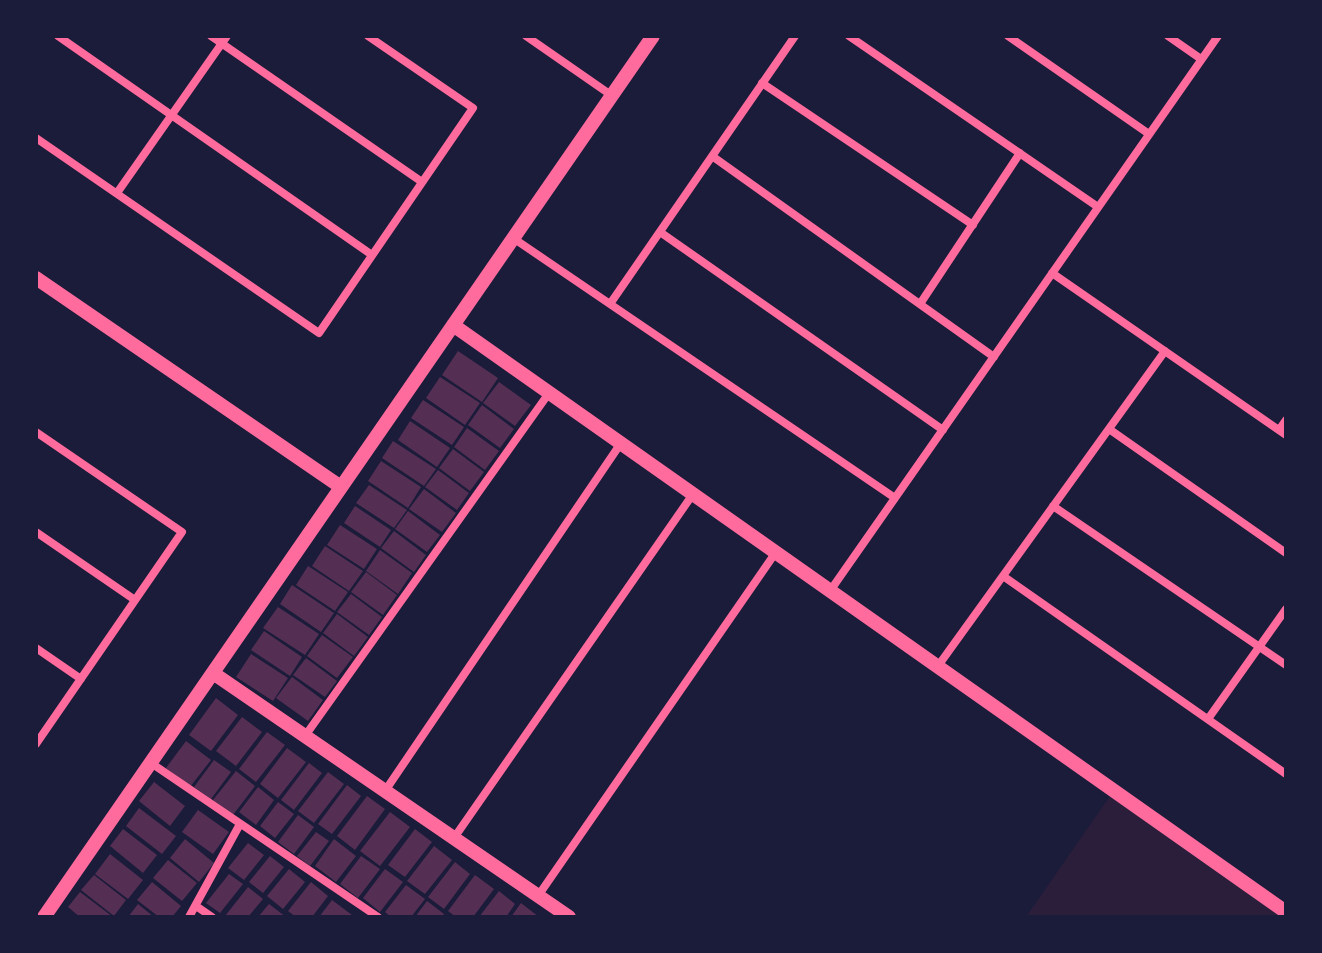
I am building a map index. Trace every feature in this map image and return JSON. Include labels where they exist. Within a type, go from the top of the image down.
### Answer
[{"type":"street","points":[[58,36],[372,255]]},
{"type":"street","points":[[211,36],[224,40],[422,182]]},
{"type":"street","points":[[36,138],[319,333],[473,108],[368,36]]},
{"type":"street","points":[[526,36],[611,95]]},
{"type":"street","points":[[44,917],[653,36]]},
{"type":"street","points":[[610,304],[795,36]]},
{"type":"street","points":[[849,36],[1098,207]]},
{"type":"street","points":[[1008,36],[1149,134]]},
{"type":"street","points":[[1168,36],[1201,59]]},
{"type":"street","points":[[830,591],[1218,36]]},
{"type":"street","points":[[117,193],[224,40]]},
{"type":"street","points":[[762,83],[973,225]]},
{"type":"street","points":[[920,304],[1020,153]]},
{"type":"street","points":[[712,156],[994,357]]},
{"type":"street","points":[[660,232],[943,430]]},
{"type":"street","points":[[513,238],[895,498]]},
{"type":"street","points":[[1052,273],[1282,432],[1286,420]]},
{"type":"street","points":[[36,278],[341,487]]},
{"type":"street","points":[[453,325],[1286,912]]},
{"type":"street","points":[[938,666],[1165,351]]},
{"type":"street","points":[[305,736],[549,393]]},
{"type":"street","points":[[1109,429],[1286,553]]},
{"type":"street","points":[[36,432],[182,532],[36,744]]},
{"type":"street","points":[[385,791],[621,443]]},
{"type":"street","points":[[454,838],[693,494]]},
{"type":"street","points":[[1053,506],[1286,665]]},
{"type":"street","points":[[36,532],[135,600]]},
{"type":"street","points":[[538,896],[776,552]]},
{"type":"street","points":[[1003,576],[1286,774]]},
{"type":"street","points":[[1208,719],[1286,609]]},
{"type":"street","points":[[36,648],[81,679]]},
{"type":"street","points":[[213,673],[569,917]]},
{"type":"street","points":[[151,763],[378,917]]},
{"type":"street","points":[[189,917],[240,824]]},
{"type":"street","points":[[196,906],[212,917]]},
{"type":"shaded area","points":[[1114,790],[1283,917],[1026,917]]},
{"type":"building","points":[[458,351],[498,378],[482,402],[442,375]]},
{"type":"building","points":[[440,377],[480,403],[465,425],[426,398]]},
{"type":"building","points":[[499,382],[531,405],[515,426],[483,403]]},
{"type":"building","points":[[423,400],[464,427],[452,445],[411,418]]},
{"type":"building","points":[[482,405],[514,429],[500,448],[468,425]]},
{"type":"building","points":[[410,421],[450,448],[437,467],[398,440]]},
{"type":"building","points":[[467,428],[499,451],[485,470],[454,447]]},
{"type":"building","points":[[393,441],[436,469],[424,486],[382,458]]},
{"type":"building","points":[[453,449],[484,472],[470,491],[439,468]]},
{"type":"building","points":[[381,461],[421,487],[408,508],[368,481]]},
{"type":"building","points":[[438,470],[469,493],[457,510],[425,487]]},
{"type":"building","points":[[369,485],[407,510],[394,528],[356,503]]},
{"type":"building","points":[[424,489],[456,513],[442,532],[409,509]]},
{"type":"building","points":[[355,506],[391,530],[380,547],[344,523]]},
{"type":"building","points":[[408,511],[440,535],[427,552],[395,529]]},
{"type":"building","points":[[340,525],[377,549],[364,569],[327,545]]},
{"type":"building","points":[[394,531],[426,555],[414,572],[381,548]]},
{"type":"building","points":[[325,546],[363,571],[349,591],[312,566]]},
{"type":"building","points":[[380,550],[412,573],[398,594],[366,571]]},
{"type":"building","points":[[308,566],[348,592],[335,611],[296,585]]},
{"type":"building","points":[[366,572],[397,595],[383,615],[351,592]]},
{"type":"building","points":[[292,585],[334,613],[321,632],[280,604]]},
{"type":"building","points":[[351,594],[382,617],[369,635],[337,612]]},
{"type":"building","points":[[278,607],[319,634],[305,655],[263,628]]},
{"type":"building","points":[[337,614],[368,637],[354,656],[323,633]]},
{"type":"building","points":[[264,631],[302,657],[290,676],[251,650]]},
{"type":"building","points":[[322,635],[353,657],[337,678],[307,656]]},
{"type":"building","points":[[251,654],[288,678],[273,701],[236,677]]},
{"type":"building","points":[[306,658],[337,681],[325,697],[293,675]]},
{"type":"building","points":[[292,677],[323,700],[308,721],[276,698]]},
{"type":"building","points":[[216,698],[238,715],[211,751],[189,735]]},
{"type":"building","points":[[242,717],[262,732],[236,766],[216,751]]},
{"type":"building","points":[[267,732],[285,745],[256,782],[239,769]]},
{"type":"building","points":[[186,741],[211,760],[190,787],[166,768]]},
{"type":"building","points":[[287,748],[306,762],[278,798],[260,784]]},
{"type":"building","points":[[214,760],[231,772],[211,799],[194,787]]},
{"type":"building","points":[[309,763],[322,773],[294,810],[281,800]]},
{"type":"building","points":[[236,771],[255,786],[233,815],[213,800]]},
{"type":"building","points":[[328,772],[344,784],[314,823],[298,811]]},
{"type":"building","points":[[154,782],[185,806],[170,826],[139,801]]},
{"type":"building","points":[[347,785],[361,796],[332,834],[318,824]]},
{"type":"building","points":[[258,787],[274,800],[256,825],[239,812]]},
{"type":"building","points":[[367,796],[385,809],[355,850],[337,836]]},
{"type":"building","points":[[278,802],[294,814],[275,838],[260,826]]},
{"type":"building","points":[[139,808],[176,836],[162,854],[126,826]]},
{"type":"building","points":[[198,810],[229,832],[213,854],[182,832]]},
{"type":"building","points":[[390,812],[410,827],[380,866],[360,851]]},
{"type":"building","points":[[298,815],[314,827],[294,854],[278,842]]},
{"type":"building","points":[[123,829],[157,855],[143,873],[110,846]]},
{"type":"building","points":[[415,829],[432,842],[405,877],[388,865]]},
{"type":"building","points":[[316,832],[329,841],[310,866],[297,856]]},
{"type":"building","points":[[185,839],[214,863],[199,882],[170,858]]},
{"type":"building","points":[[334,839],[356,856],[336,882],[315,866]]},
{"type":"building","points":[[248,843],[264,855],[244,880],[228,868]]},
{"type":"building","points":[[434,846],[452,860],[425,894],[407,881]]},
{"type":"building","points":[[110,854],[143,880],[128,899],[95,874]]},
{"type":"building","points":[[270,856],[284,867],[263,893],[249,882]]},
{"type":"building","points":[[361,856],[380,869],[358,898],[340,884]]},
{"type":"building","points":[[168,860],[197,883],[182,901],[153,878]]},
{"type":"building","points":[[455,862],[470,874],[444,909],[428,897]]},
{"type":"building","points":[[289,869],[305,882],[283,909],[267,896]]},
{"type":"building","points":[[385,869],[403,882],[380,912],[363,898]]},
{"type":"building","points":[[229,874],[243,884],[220,913],[206,903]]},
{"type":"building","points":[[94,875],[126,900],[114,916],[81,890]]},
{"type":"building","points":[[475,875],[494,889],[473,917],[456,917],[448,911]]},
{"type":"building","points":[[152,882],[181,906],[172,917],[159,917],[137,900]]},
{"type":"building","points":[[311,882],[328,896],[312,917],[296,917],[288,911]]},
{"type":"building","points":[[406,885],[425,899],[411,917],[391,917],[385,912]]},
{"type":"building","points":[[248,887],[263,899],[248,917],[225,916]]},
{"type":"building","points":[[499,891],[515,904],[506,917],[479,917]]},
{"type":"building","points":[[80,892],[113,917],[80,917],[68,907]]},
{"type":"building","points":[[332,900],[352,915],[319,917]]},
{"type":"building","points":[[427,901],[444,914],[442,917],[415,917]]},
{"type":"building","points":[[521,903],[539,917],[511,917]]},
{"type":"building","points":[[138,904],[154,917],[128,917]]},
{"type":"building","points":[[269,904],[286,917],[258,917]]}]
